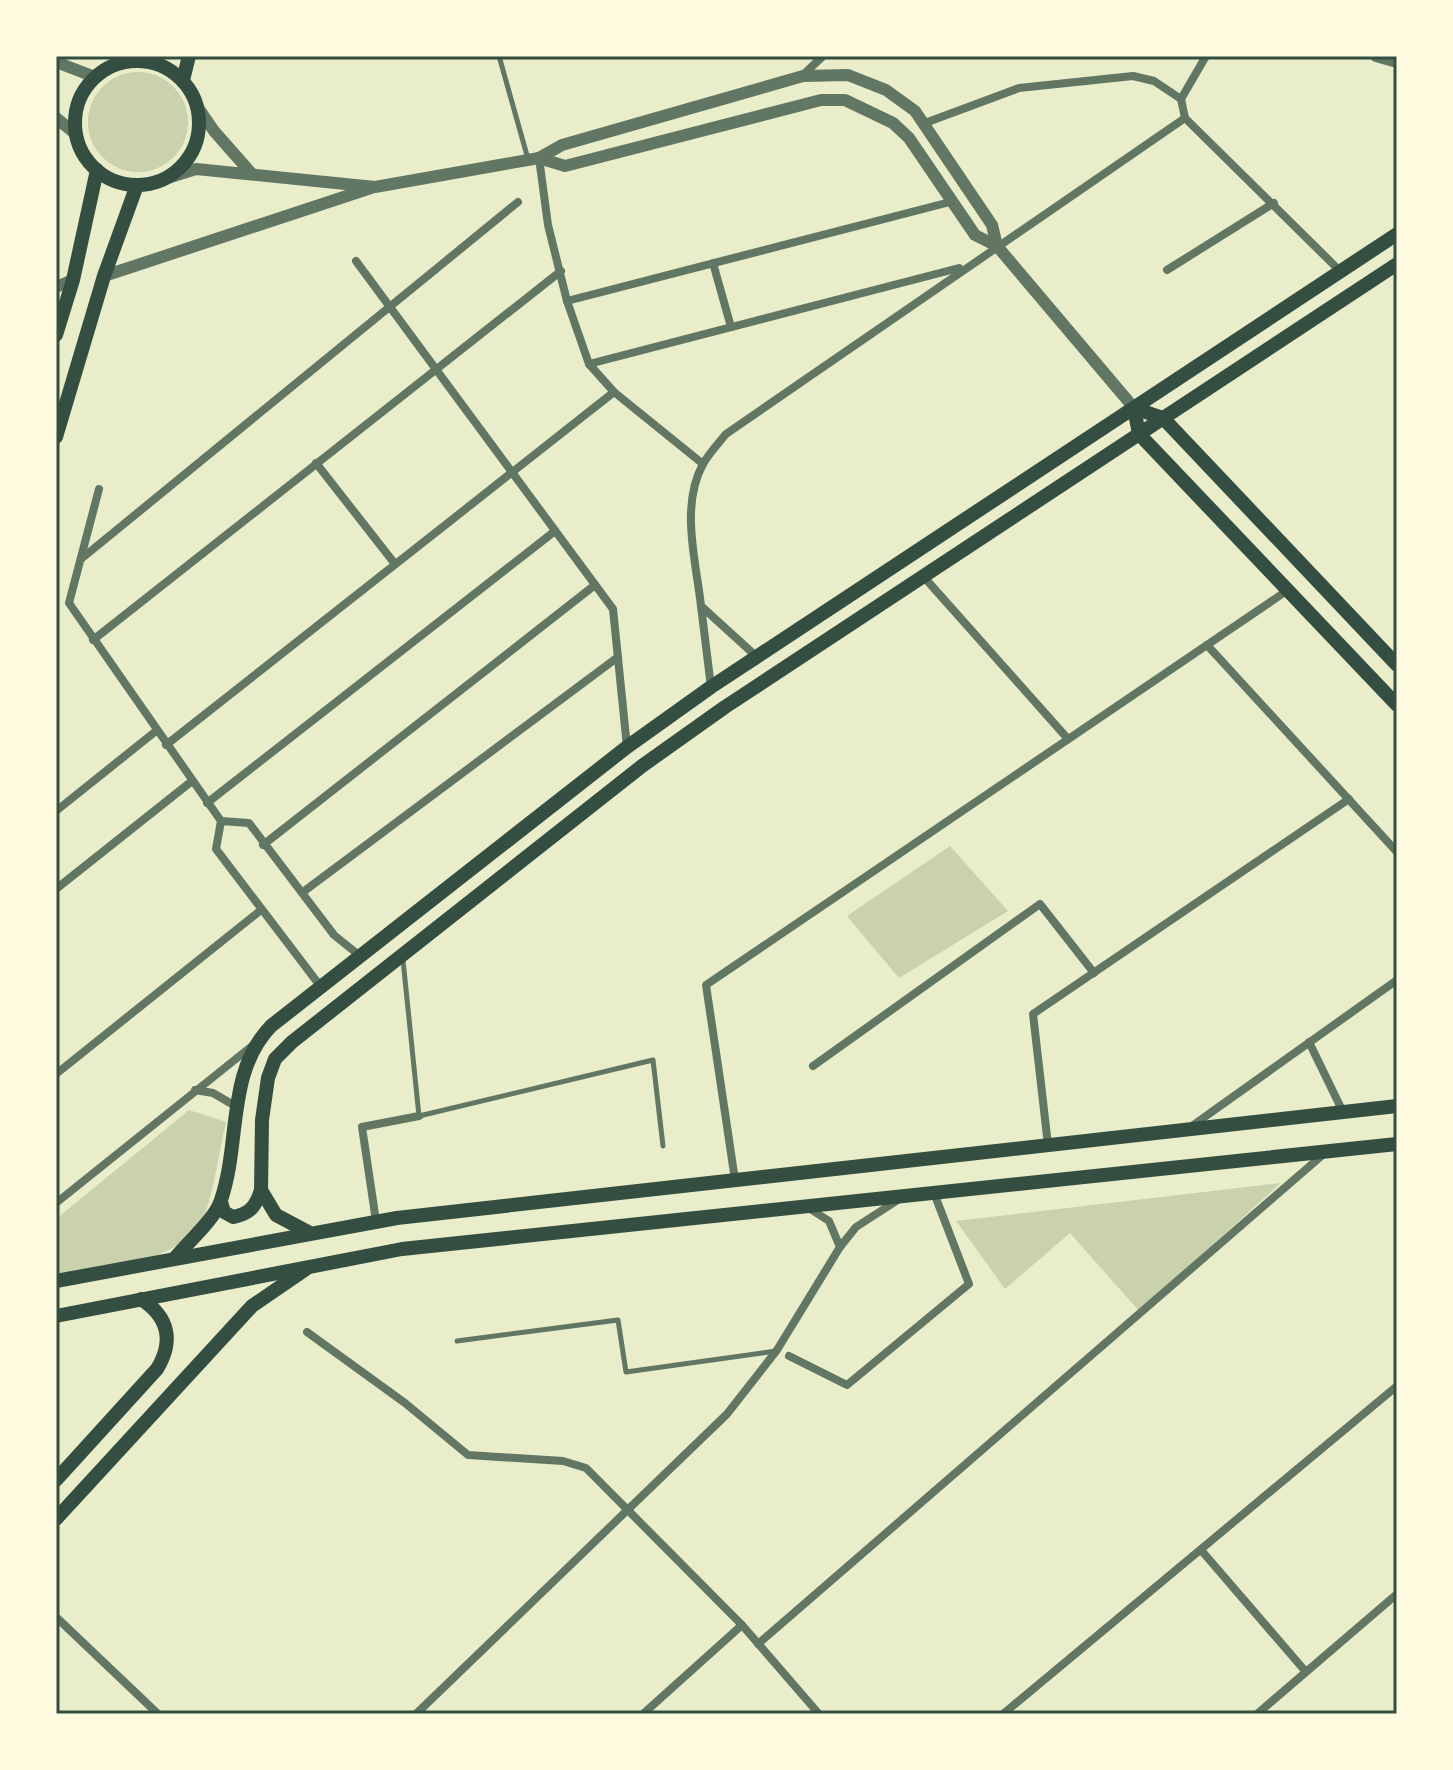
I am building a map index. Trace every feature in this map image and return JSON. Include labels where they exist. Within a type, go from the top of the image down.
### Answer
[{"type":"main road","points":[[183,80],[189,56]]},
{"type":"main road","points":[[118,61],[131,61],[150,62],[168,69],[183,80],[197,106],[198,134],[187,159],[158,181],[137,185],[109,178],[97,170],[83,154],[76,134],[79,104],[95,77],[118,61]]},
{"type":"main road","points":[[56,335],[73,280],[97,170]]},
{"type":"main road","points":[[56,437],[104,276],[137,185]]},
{"type":"main road","points":[[1397,234],[711,687],[627,747],[321,987],[255,1043],[245,1066],[221,1202],[224,1212],[233,1217],[255,1207],[261,1190],[262,1120],[275,1059],[292,1042],[642,766],[725,707],[1397,264]]},
{"type":"main road","points":[[1134,408],[1163,418],[1397,665]]},
{"type":"main road","points":[[1134,408],[1139,434],[1397,705]]},
{"type":"main road","points":[[757,657],[772,676]]},
{"type":"main road","points":[[711,687],[725,707]]},
{"type":"main road","points":[[56,1281],[376,1221],[1397,1106]]},
{"type":"main road","points":[[56,1316],[402,1249],[1397,1144]]},
{"type":"main road","points":[[261,1190],[276,1215],[308,1232]]},
{"type":"main road","points":[[176,1257],[221,1202]]},
{"type":"main road","points":[[56,1519],[252,1306],[313,1264]]},
{"type":"main road","points":[[56,1480],[157,1369],[166,1354],[169,1338],[165,1322],[155,1308],[141,1299]]},
{"type":"street","points":[[803,76],[823,56]]},
{"type":"street","points":[[1206,56],[1181,99],[1185,118],[1341,272]]},
{"type":"street","points":[[1376,56],[1397,62]]},
{"type":"street","points":[[56,62],[95,77]]},
{"type":"street","points":[[104,276],[375,187],[534,159],[562,145],[803,76],[848,75],[886,90],[925,123],[992,225],[997,246]]},
{"type":"street","points":[[925,123],[1019,88],[1133,76],[1154,81],[1181,99]]},
{"type":"street","points":[[534,159],[565,166],[821,100],[845,100],[893,123],[909,138],[975,235],[997,246],[1134,408]]},
{"type":"street","points":[[197,106],[214,131],[252,174]]},
{"type":"street","points":[[56,118],[76,134]]},
{"type":"street","points":[[711,687],[691,524],[693,491],[703,464],[726,434],[1185,118]]},
{"type":"street","points":[[534,159],[567,301],[589,364],[614,392],[703,464]]},
{"type":"street","points":[[158,181],[196,169],[375,187]]},
{"type":"street","points":[[81,559],[518,202]]},
{"type":"street","points":[[567,301],[950,202]]},
{"type":"street","points":[[1167,270],[1274,203]]},
{"type":"street","points":[[356,261],[613,609],[627,747]]},
{"type":"street","points":[[713,263],[731,327]]},
{"type":"street","points":[[589,364],[968,266]]},
{"type":"street","points":[[93,640],[561,271]]},
{"type":"street","points":[[56,287],[73,280]]},
{"type":"street","points":[[166,745],[614,392]]},
{"type":"street","points":[[316,463],[395,564]]},
{"type":"street","points":[[99,489],[69,603],[221,821],[216,849],[321,987]]},
{"type":"street","points":[[207,803],[555,531]]},
{"type":"street","points":[[923,576],[1068,739]]},
{"type":"street","points":[[263,845],[595,585]]},
{"type":"street","points":[[735,1180],[706,985],[1288,590]]},
{"type":"street","points":[[701,606],[757,657]]},
{"type":"street","points":[[1207,645],[1397,852]]},
{"type":"street","points":[[303,892],[618,657]]},
{"type":"street","points":[[56,811],[156,731]]},
{"type":"street","points":[[56,889],[192,781]]},
{"type":"street","points":[[1048,1145],[1033,1014],[1349,799]]},
{"type":"street","points":[[221,821],[249,823],[334,935],[360,956]]},
{"type":"street","points":[[813,1066],[1040,904],[1094,973]]},
{"type":"street","points":[[56,1074],[261,910]]},
{"type":"street","points":[[1187,1129],[1397,980]]},
{"type":"street","points":[[1309,1042],[1343,1112]]},
{"type":"street","points":[[56,1203],[255,1043]]},
{"type":"street","points":[[195,1090],[213,1093],[237,1107]]},
{"type":"street","points":[[376,1221],[362,1127],[419,1116]]},
{"type":"street","points":[[758,1644],[1327,1151]]},
{"type":"street","points":[[789,1356],[847,1385],[969,1284],[934,1193]]},
{"type":"street","points":[[416,1714],[727,1414],[777,1350],[840,1247],[856,1227],[906,1196]]},
{"type":"street","points":[[806,1206],[829,1221],[840,1247]]},
{"type":"street","points":[[307,1332],[405,1403],[468,1455],[563,1461],[586,1468],[608,1494],[628,1507],[742,1625],[819,1714]]},
{"type":"street","points":[[1003,1714],[1397,1386]]},
{"type":"street","points":[[1201,1550],[1306,1672]]},
{"type":"street","points":[[1257,1714],[1396,1598]]},
{"type":"street","points":[[56,1617],[158,1714]]},
{"type":"street","points":[[643,1714],[742,1625]]},
{"type":"lane","points":[[499,56],[534,159]]},
{"type":"lane","points":[[402,954],[419,1116],[653,1060],[663,1146]]},
{"type":"lane","points":[[457,1341],[618,1320],[626,1372],[777,1350]]},
{"type":"green space","points":[[138,72],[166,80],[180,94],[188,122],[180,150],[166,164],[138,172],[110,164],[96,150],[88,122],[96,94],[110,80]]},
{"type":"green space","points":[[950,846],[1008,911],[899,978],[847,916]]},
{"type":"green space","points":[[189,1110],[226,1122],[205,1214],[195,1230],[181,1243],[162,1253],[118,1266],[56,1277],[56,1219]]},
{"type":"green space","points":[[1281,1183],[1139,1311],[1070,1233],[1005,1289],[956,1221]]}]
